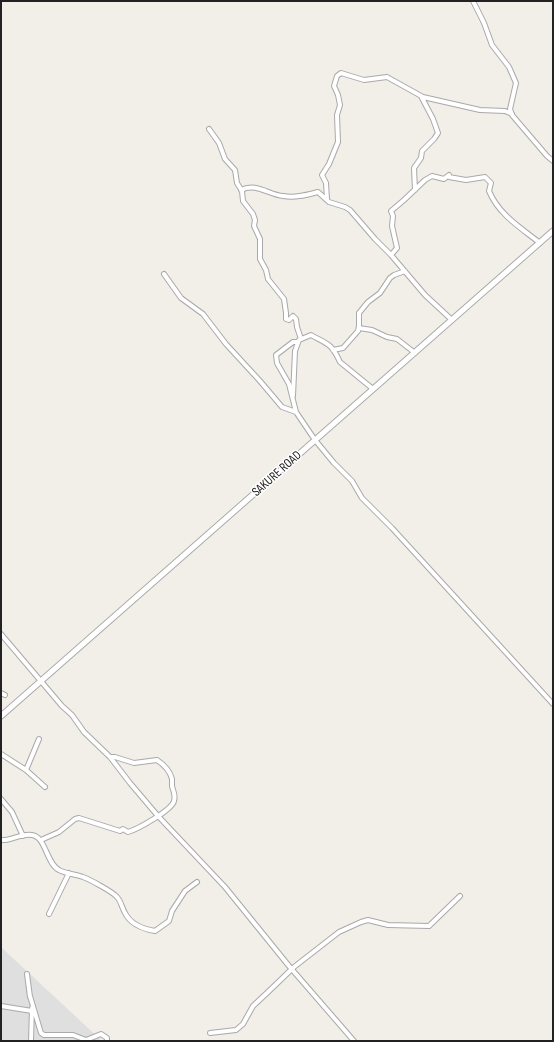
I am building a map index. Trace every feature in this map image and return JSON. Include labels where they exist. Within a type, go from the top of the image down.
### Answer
[{"type":"street","points":[[473,1],[494,48],[509,67],[516,80],[517,84],[510,109],[512,114],[518,124],[553,161]]},
{"type":"street","points":[[327,199],[326,183],[322,176],[329,164],[338,142],[337,115],[340,105],[334,86],[337,76],[343,73],[364,80],[387,77],[421,96],[480,110],[512,114]]},
{"type":"street","points":[[415,190],[414,168],[421,158],[422,151],[438,133],[433,118],[421,96]]},
{"type":"street","points":[[209,129],[218,143],[224,159],[234,170],[243,201],[255,219],[254,225],[260,239],[260,256],[266,270],[267,277],[283,297],[286,319],[289,320],[293,316],[296,319],[299,340],[295,351],[293,396]]},
{"type":"street","points":[[392,255],[397,248],[397,243],[392,226],[391,211],[432,176],[444,179],[449,175],[450,177],[466,180],[485,177],[491,183],[489,191],[499,210],[540,243]]},
{"type":"street","points":[[241,190],[254,187],[277,195],[289,197],[318,192],[333,203],[350,210],[392,255],[425,295],[452,320]]},
{"type":"street","name":"SAKURE ROAD","points":[[1,716],[40,680],[245,503],[553,231]]},
{"type":"street","points":[[333,350],[343,348],[358,331],[359,313],[368,302],[380,293],[390,278],[405,271]]},
{"type":"street","points":[[164,274],[181,298],[203,314],[226,344],[282,407],[296,412]]},
{"type":"street","points":[[359,328],[372,330],[387,337],[397,339],[415,353]]},
{"type":"street","points":[[374,389],[340,362],[328,344],[311,336],[292,342],[276,355],[277,363],[293,396],[296,412],[315,440],[334,463],[352,481],[362,498],[392,528],[553,704]]},
{"type":"street","points":[[1,634],[62,706],[72,715],[84,732],[110,757],[158,816],[225,887],[354,1041]]},
{"type":"street","points":[[26,770],[39,739]]},
{"type":"street","points":[[1,754],[26,770],[45,787]]},
{"type":"street","points":[[41,840],[59,832],[75,819],[80,818],[120,831],[123,829],[128,832],[158,816],[171,807],[175,794],[172,786],[172,779],[164,765],[157,760],[134,763],[115,757],[110,757]]},
{"type":"street","points":[[1,799],[12,812],[23,836]]},
{"type":"street","points":[[1,840],[32,835],[41,840],[49,859],[59,870],[84,877],[111,892],[118,897],[129,919],[136,925],[148,930],[155,931],[169,921],[172,911],[185,891],[197,882]]},
{"type":"street","points":[[49,914],[69,873]]},
{"type":"street","points":[[210,1033],[236,1030],[243,1024],[253,1006],[339,932],[368,920],[388,925],[429,926],[460,896]]},
{"type":"street","points":[[27,974],[32,1011],[31,1041]]},
{"type":"street","points":[[30,996],[41,1033],[44,1035],[73,1035],[86,1040],[101,1034],[107,1038],[107,1041]]},
{"type":"street","points":[[1,1006],[32,1011]]},
{"type":"shaded area","points":[[1,947],[102,1041],[1,1041]]}]
